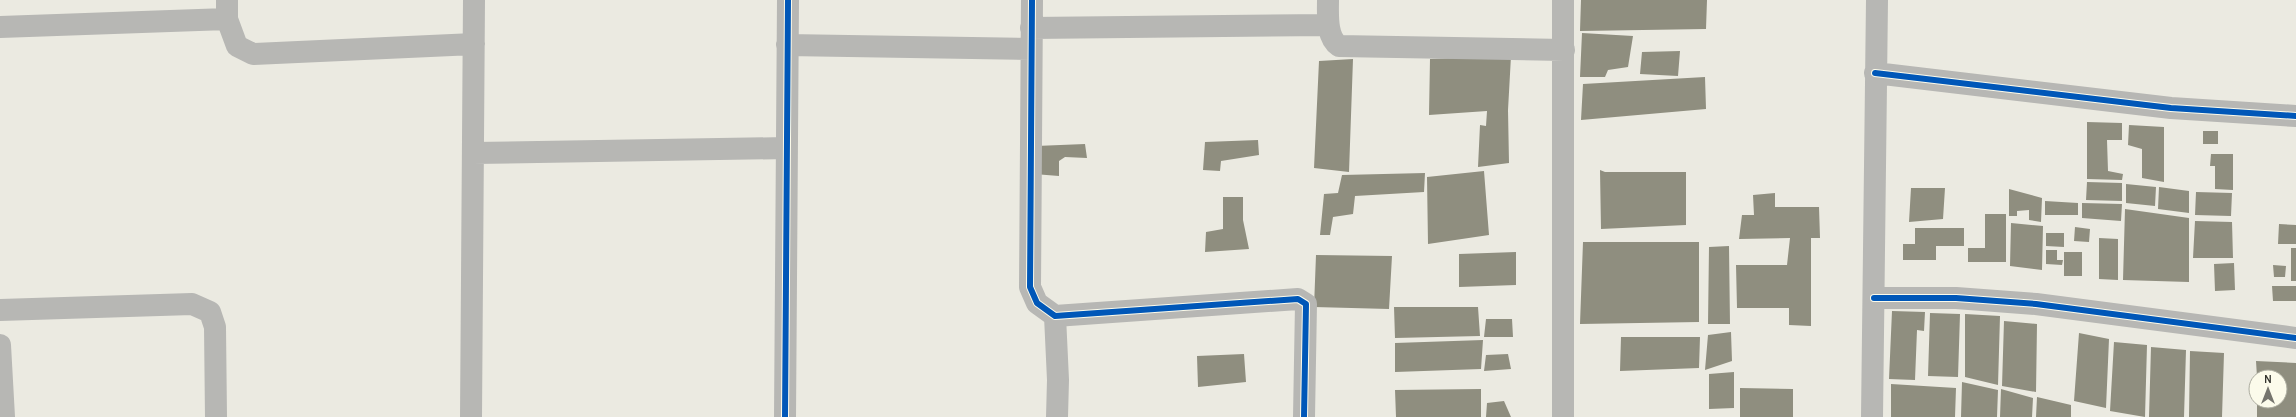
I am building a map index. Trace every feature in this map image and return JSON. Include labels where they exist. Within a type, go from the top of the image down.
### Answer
[{"type":"street","points":[[471,417],[474,0]]},
{"type":"street","points":[[785,417],[788,0]]},
{"type":"street","points":[[1032,0],[1030,287],[1037,303],[1055,316],[1298,299],[1303,300],[1306,304],[1304,417]]},
{"type":"street","points":[[1328,0],[1328,25],[1336,44],[1339,46],[1564,50]]},
{"type":"street","points":[[1563,0],[1563,417]]},
{"type":"street","points":[[1872,417],[1877,0]]},
{"type":"street","points":[[0,27],[227,9],[237,46],[253,54],[474,44]]},
{"type":"street","points":[[787,45],[1031,39],[1328,25]]},
{"type":"street","points":[[1876,73],[2171,108],[2296,116]]},
{"type":"street","points":[[473,153],[786,148]]},
{"type":"street","points":[[1874,298],[1956,298],[2036,304],[2296,338]]},
{"type":"street","points":[[0,310],[192,304],[210,312],[215,326],[216,417]]},
{"type":"street","points":[[1055,316],[1058,380],[1057,417]]},
{"type":"street","points":[[0,345],[4,417]]},
{"type":"building","points":[[1581,0],[1707,0],[1706,29],[1580,31]]},
{"type":"building","points":[[1582,33],[1633,36],[1628,67],[1608,70],[1605,77],[1580,77]]},
{"type":"building","points":[[1680,51],[1678,76],[1640,74],[1642,52]]},
{"type":"building","points":[[1511,56],[1508,110],[1509,163],[1478,167],[1480,125],[1486,126],[1487,111],[1429,115],[1430,59]]},
{"type":"building","points":[[1353,59],[1349,172],[1314,168],[1319,61]]},
{"type":"building","points":[[1705,77],[1706,109],[1581,120],[1583,84]]},
{"type":"building","points":[[2087,122],[2122,123],[2122,140],[2107,140],[2108,171],[2123,174],[2122,180],[2087,179]]},
{"type":"building","points":[[2129,125],[2164,127],[2164,182],[2142,178],[2142,149],[2128,145]]},
{"type":"building","points":[[2203,131],[2218,131],[2218,144],[2203,144]]},
{"type":"building","points":[[1258,140],[1259,155],[1221,161],[1220,171],[1203,170],[1205,142]]},
{"type":"building","points":[[1085,144],[1087,158],[1065,157],[1059,161],[1059,176],[1034,174],[1036,146]]},
{"type":"building","points":[[2211,154],[2233,154],[2233,190],[2215,189],[2215,166],[2210,166]]},
{"type":"building","points":[[1600,170],[1605,172],[1686,172],[1686,225],[1601,229]]},
{"type":"building","points":[[1484,171],[1489,235],[1428,244],[1427,177]]},
{"type":"building","points":[[1425,173],[1424,192],[1355,196],[1353,214],[1333,217],[1330,235],[1320,235],[1324,194],[1338,193],[1342,175]]},
{"type":"building","points":[[2087,182],[2122,183],[2122,201],[2086,200]]},
{"type":"building","points":[[2126,184],[2156,187],[2155,206],[2126,203]]},
{"type":"building","points":[[2159,187],[2189,191],[2189,213],[2158,209]]},
{"type":"building","points":[[1911,188],[1945,188],[1943,219],[1909,222]]},
{"type":"building","points":[[2009,189],[2042,198],[2041,222],[2029,220],[2029,210],[2017,211],[2017,216],[2009,216]]},
{"type":"building","points":[[2196,192],[2232,193],[2231,216],[2195,215]]},
{"type":"building","points":[[1775,193],[1775,207],[1819,207],[1820,238],[1811,238],[1811,326],[1789,325],[1789,308],[1737,308],[1736,265],[1787,265],[1790,238],[1739,239],[1742,215],[1754,215],[1753,195]]},
{"type":"building","points":[[1223,197],[1243,197],[1243,220],[1249,249],[1205,252],[1206,232],[1223,229]]},
{"type":"building","points":[[2045,201],[2078,203],[2078,215],[2045,215]]},
{"type":"building","points":[[2082,203],[2122,204],[2121,221],[2082,218]]},
{"type":"building","points":[[2125,209],[2189,218],[2189,282],[2123,280]]},
{"type":"building","points":[[1985,214],[2006,214],[2006,262],[1968,262],[1968,248],[1985,248]]},
{"type":"building","points":[[2195,221],[2232,222],[2233,258],[2193,258]]},
{"type":"building","points":[[2011,223],[2043,226],[2042,270],[2010,266]]},
{"type":"building","points":[[2279,224],[2296,225],[2296,244],[2278,244]]},
{"type":"building","points":[[2075,227],[2090,229],[2089,242],[2074,241]]},
{"type":"building","points":[[1915,228],[1964,228],[1964,246],[1936,246],[1936,260],[1903,260],[1903,244],[1915,244]]},
{"type":"building","points":[[2046,233],[2064,233],[2064,247],[2046,246]]},
{"type":"building","points":[[2099,238],[2118,239],[2118,280],[2099,279]]},
{"type":"building","points":[[1583,242],[1699,242],[1699,322],[1580,324]]},
{"type":"building","points":[[1729,246],[1730,324],[1708,324],[1709,247]]},
{"type":"building","points":[[2291,248],[2296,248],[2296,281],[2291,281]]},
{"type":"building","points":[[2046,250],[2057,250],[2057,260],[2063,260],[2062,265],[2046,264]]},
{"type":"building","points":[[1516,252],[1516,285],[1459,287],[1459,254]]},
{"type":"building","points":[[2064,252],[2082,252],[2082,276],[2064,276]]},
{"type":"building","points":[[1316,255],[1392,256],[1389,309],[1314,307]]},
{"type":"building","points":[[2234,263],[2235,290],[2215,291],[2214,264]]},
{"type":"building","points":[[2273,265],[2286,266],[2285,277],[2274,277]]},
{"type":"building","points":[[2272,286],[2296,286],[2296,301],[2273,301]]},
{"type":"building","points":[[1394,307],[1478,307],[1480,336],[1395,338]]},
{"type":"building","points":[[1892,311],[1925,312],[1924,331],[1917,330],[1915,380],[1889,379]]},
{"type":"building","points":[[1930,313],[1960,314],[1958,377],[1928,376]]},
{"type":"building","points":[[1965,314],[2000,316],[1998,385],[1965,377]]},
{"type":"building","points":[[1486,319],[1512,319],[1513,337],[1484,337]]},
{"type":"building","points":[[2004,321],[2037,324],[2036,392],[2002,386]]},
{"type":"building","points":[[1731,332],[1732,361],[1705,370],[1708,335]]},
{"type":"building","points":[[2079,333],[2109,339],[2106,408],[2074,401]]},
{"type":"building","points":[[1621,337],[1700,337],[1699,368],[1620,371]]},
{"type":"building","points":[[1483,340],[1481,369],[1395,372],[1395,343]]},
{"type":"building","points":[[2114,342],[2147,345],[2145,417],[2110,411]]},
{"type":"building","points":[[2151,347],[2186,350],[2184,417],[2149,417]]},
{"type":"building","points":[[2190,351],[2224,353],[2222,417],[2189,417]]},
{"type":"building","points":[[1244,354],[1246,382],[1198,387],[1197,356]]},
{"type":"building","points":[[1508,354],[1511,369],[1484,371],[1486,355]]},
{"type":"building","points":[[2256,361],[2296,363],[2296,417],[2257,417],[2257,409],[2288,409],[2288,369],[2256,369]]},
{"type":"building","points":[[1734,372],[1734,408],[1709,409],[1709,374]]},
{"type":"building","points":[[1962,382],[1998,390],[1997,417],[1961,417]]},
{"type":"building","points":[[1891,384],[1956,388],[1955,417],[1891,417]]},
{"type":"building","points":[[1740,388],[1793,389],[1793,417],[1740,417]]},
{"type":"building","points":[[1481,389],[1481,417],[1396,417],[1395,390]]},
{"type":"building","points":[[2001,389],[2033,398],[2032,417],[2000,417]]},
{"type":"building","points":[[2037,397],[2071,405],[2071,417],[2036,417]]},
{"type":"building","points":[[1504,401],[1511,417],[1486,417],[1487,403]]},
{"type":"cycle path","points":[[785,417],[788,0]]},
{"type":"cycle path","points":[[1032,0],[1030,287],[1037,303],[1055,316],[1298,299],[1306,304],[1304,417]]},
{"type":"cycle path","points":[[1875,73],[2171,108],[2296,116]]},
{"type":"cycle path","points":[[1874,298],[1956,298],[2036,304],[2296,338]]}]
